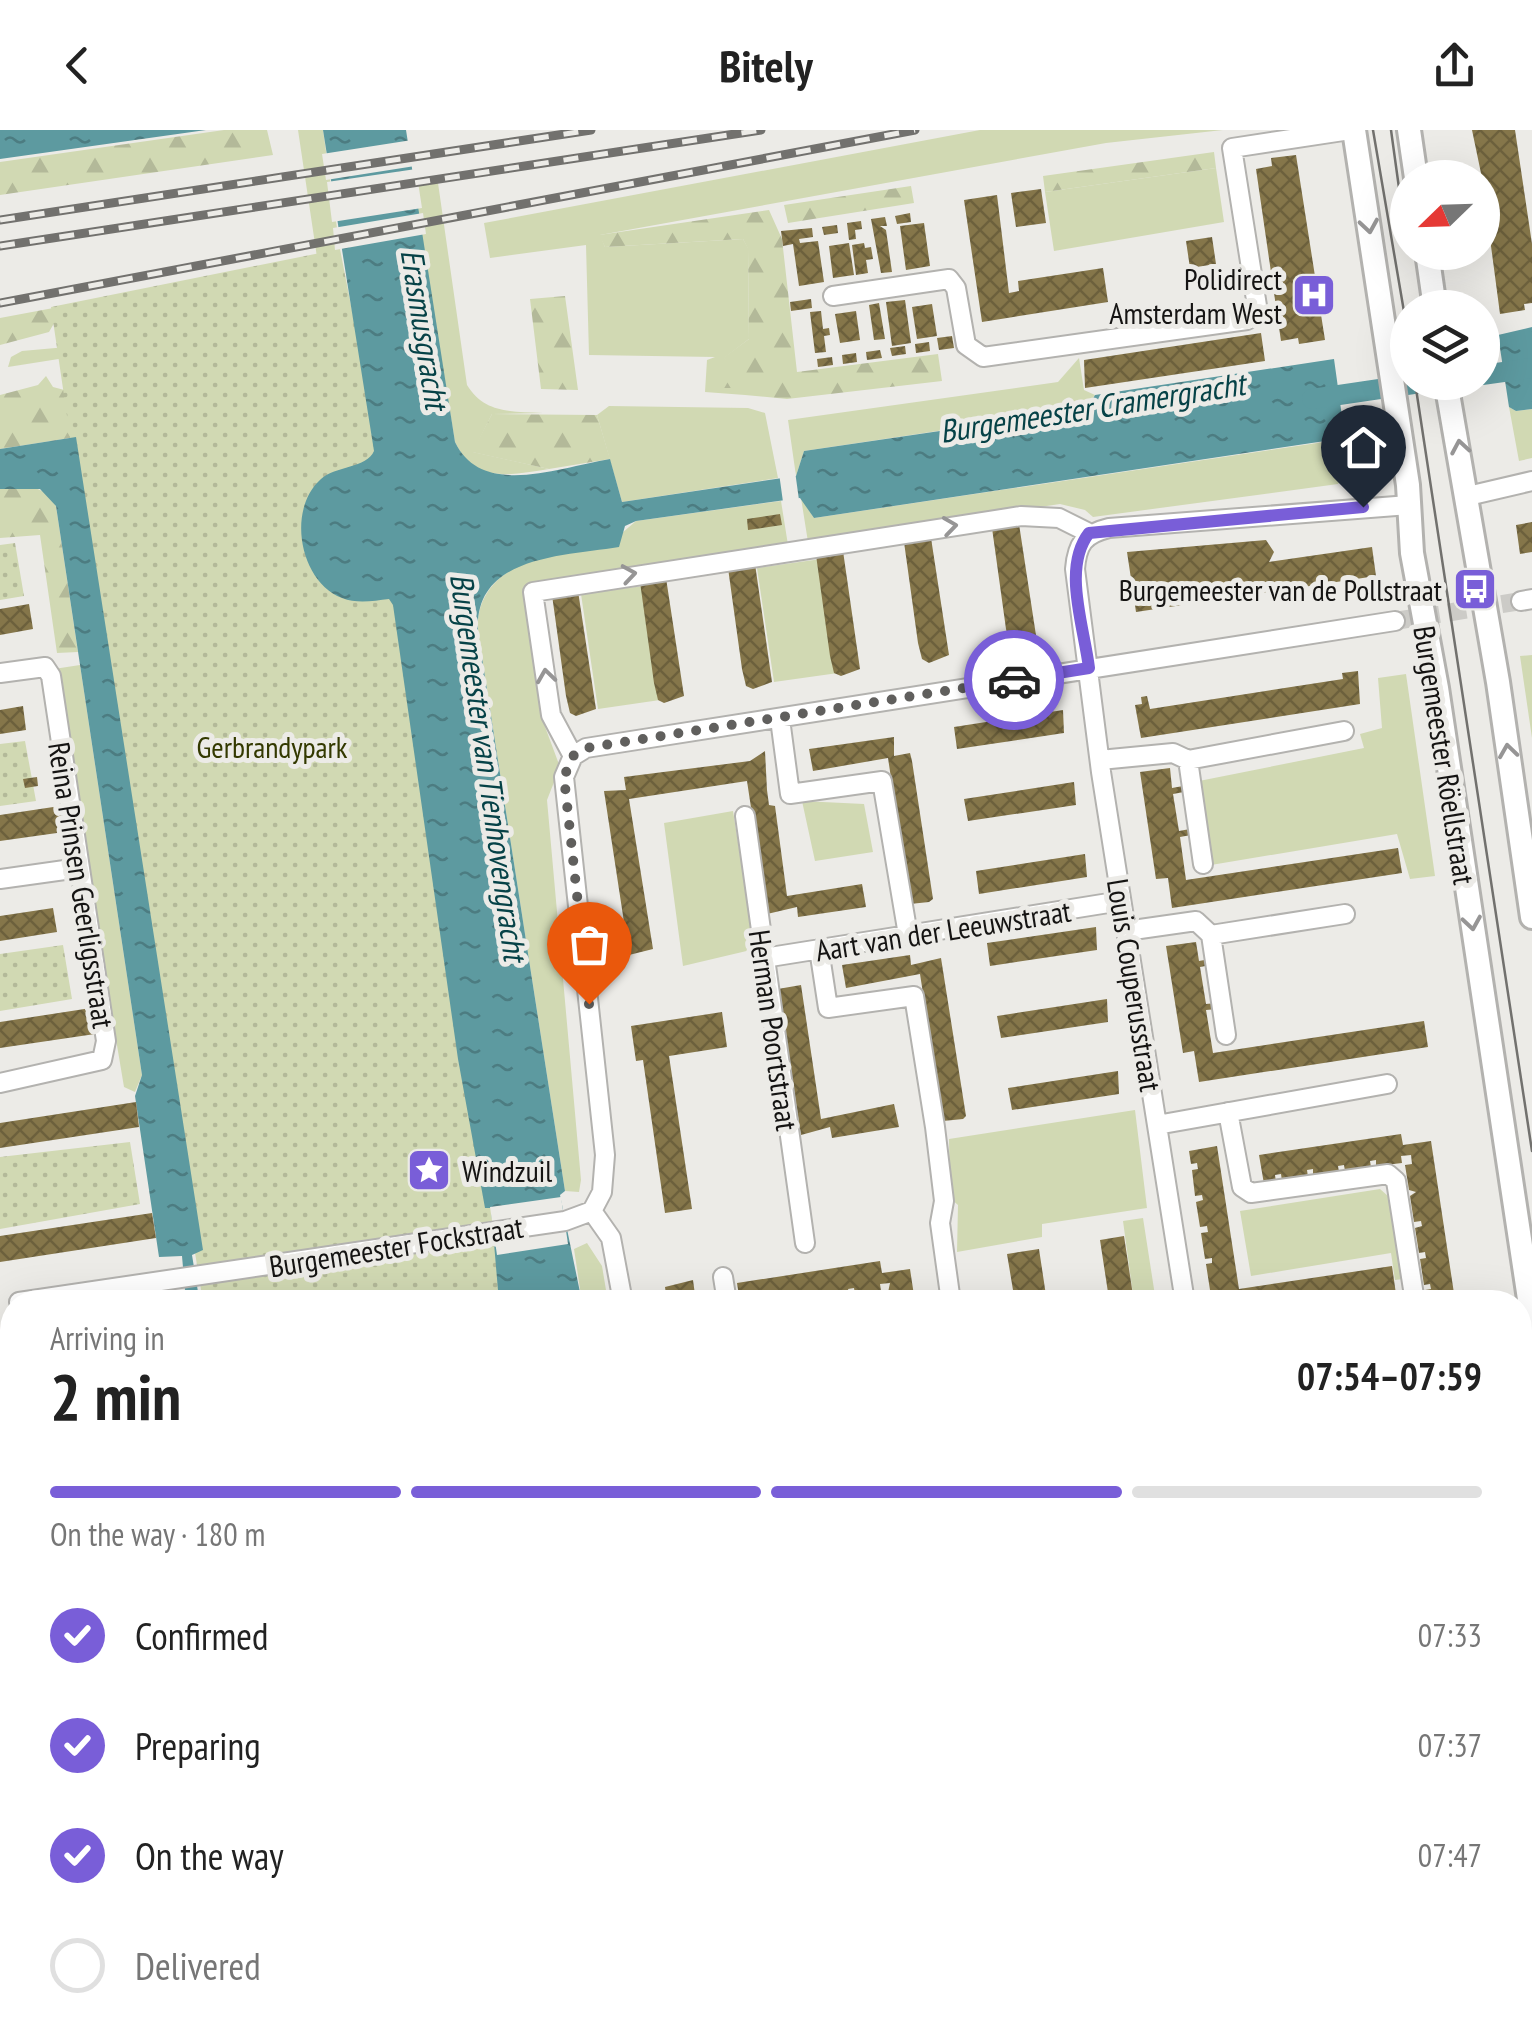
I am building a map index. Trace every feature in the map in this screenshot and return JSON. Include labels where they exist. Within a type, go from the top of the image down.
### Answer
[{"type":"main road","name":"Burgemeester Röellstraat","points":[[1352,130],[1392,375],[1412,553],[1437,688],[1527,1290]]},
{"type":"main road","points":[[1409,130],[1413,160]]},
{"type":"main road","name":"Burgemeester Röellstraat","points":[[1450,400],[1532,917]]},
{"type":"street","points":[[834,296],[949,280],[956,288],[966,344],[983,357],[1247,320],[1256,315],[1257,306],[1232,148],[1352,130]]},
{"type":"street","points":[[1468,496],[1532,481]]},
{"type":"street","points":[[573,756],[551,714],[533,592],[1021,516],[1059,518],[1089,533],[1409,505]]},
{"type":"street","points":[[1089,533],[1077,548],[1075,569],[1089,668]]},
{"type":"street","points":[[621,1290],[611,1238],[592,1211],[602,1192],[605,1155],[564,777],[573,756],[586,748],[1395,622]]},
{"type":"street","name":"Reina Prinsen Geerligsstraat","points":[[0,673],[44,666],[51,676],[106,1041],[102,1060],[0,1083]]},
{"type":"street","name":"Louis Couperusstraat","points":[[1089,668],[1121,900],[1183,1290]]},
{"type":"street","points":[[780,718],[790,794],[882,782],[908,935]]},
{"type":"street","points":[[1100,760],[1173,753],[1188,760],[1344,731]]},
{"type":"street","points":[[1188,760],[1203,864]]},
{"type":"street","name":"Herman Poortstraat","points":[[745,816],[806,1243]]},
{"type":"street","points":[[0,880],[79,868]]},
{"type":"street","name":"Aart van der Leeuwstraat","points":[[764,958],[1121,900]]},
{"type":"street","points":[[1211,936],[1345,914]]},
{"type":"street","points":[[1126,931],[1196,921],[1211,936],[1226,1034]]},
{"type":"street","points":[[819,948],[828,1008],[914,996],[935,1127],[944,1201],[940,1223],[950,1290]]},
{"type":"street","points":[[1157,1125],[1387,1084]]},
{"type":"street","points":[[1228,1112],[1242,1186],[1252,1193],[1388,1174],[1396,1181],[1414,1290]]},
{"type":"street","name":"Burgemeester Fockstraat","points":[[103,1290],[564,1221],[592,1211]]},
{"type":"street","points":[[723,1277],[725,1290]]},
{"type":"green space","points":[[224,130],[267,130],[273,155],[0,195],[0,162]]},
{"type":"green space","points":[[298,130],[323,130],[340,249],[324,304]]},
{"type":"green space","points":[[980,130],[1223,130],[1106,143],[600,235],[605,247],[743,239],[748,248],[749,339],[724,358],[741,369],[714,388],[745,388],[745,395],[705,392],[707,360],[715,357],[589,355],[586,245],[490,258],[484,223]]},
{"type":"green space","points":[[1214,152],[1216,168],[1045,192],[1043,176]]},
{"type":"green space","points":[[1216,168],[1224,222],[1054,251],[1045,192]]},
{"type":"green space","points":[[438,183],[467,385],[491,406],[543,413],[492,414],[473,452],[549,469],[507,474],[483,471],[463,455],[455,442],[413,187]]},
{"type":"green space","points":[[911,186],[914,203],[788,223],[784,205]]},
{"type":"green space","points":[[769,210],[782,239],[797,372],[938,354],[942,381],[787,399],[745,395],[744,388],[714,388],[715,373],[739,369],[723,358],[749,339],[748,249],[743,239],[605,247],[599,235]]},
{"type":"green space","name":"Gerbrandypark","points":[[340,249],[404,578],[510,1290],[201,1290],[140,913],[51,307]]},
{"type":"green space","points":[[565,296],[578,390],[541,389],[530,299]]},
{"type":"green space","points":[[64,306],[49,332],[0,345],[0,318]]},
{"type":"green space","points":[[223,333],[8,367],[11,357],[22,351]]},
{"type":"green space","points":[[1079,358],[1084,390],[1095,395],[1085,409],[804,451],[796,476],[788,420],[1058,382]]},
{"type":"green space","points":[[46,376],[53,387],[72,392],[76,437],[0,449],[0,395],[38,385]]},
{"type":"green space","points":[[609,406],[748,408],[765,413],[778,478],[622,502],[597,415]]},
{"type":"green space","points":[[1509,407],[1516,411],[1532,409],[1532,458],[1519,461]]},
{"type":"green space","points":[[492,414],[597,415],[610,459],[549,469],[472,452]]},
{"type":"green space","points":[[1344,439],[1344,474],[1338,484],[1093,517],[1085,510],[1060,504],[808,542],[801,498],[814,518]]},
{"type":"green space","points":[[33,487],[49,494],[56,506],[78,652],[57,653],[40,535],[0,538],[0,489]]},
{"type":"green space","points":[[781,501],[788,545],[524,586],[544,724],[560,767],[547,800],[581,1180],[579,1192],[565,1191],[478,632],[481,607],[491,588],[507,572],[552,552],[622,533],[636,521]]},
{"type":"green space","points":[[15,543],[24,596],[0,600],[0,545]]},
{"type":"green space","points":[[821,559],[838,673],[774,682],[757,568]]},
{"type":"green space","points":[[643,586],[660,700],[598,709],[581,594]]},
{"type":"green space","points":[[1532,655],[1532,738],[1520,656]]},
{"type":"green space","points":[[80,665],[142,1075],[135,1092],[124,1087],[54,669]]},
{"type":"green space","points":[[1406,674],[1435,876],[1410,879],[1397,834],[1211,865],[1199,781],[1364,748],[1360,734],[1382,728],[1378,678]]},
{"type":"green space","points":[[25,741],[36,801],[0,806],[0,744]]},
{"type":"green space","points":[[802,801],[864,804],[873,852],[815,861]]},
{"type":"green space","points":[[733,811],[755,949],[683,966],[664,823]]},
{"type":"green space","points":[[63,945],[72,999],[0,1011],[0,954]]},
{"type":"green space","points":[[1135,1110],[1147,1208],[1042,1224],[1042,1237],[957,1252],[958,1205],[950,1198],[949,1139]]},
{"type":"green space","points":[[130,1142],[140,1204],[0,1229],[0,1157]]},
{"type":"green space","points":[[1380,1189],[1388,1196],[1403,1279],[1395,1280],[1391,1253],[1251,1276],[1240,1211]]},
{"type":"green space","points":[[1143,1218],[1154,1290],[1132,1290],[1123,1221]]},
{"type":"green space","points":[[587,1243],[602,1266],[606,1290],[580,1290],[574,1249]]},
{"type":"water","points":[[0,130],[206,130],[0,159]]},
{"type":"water","points":[[323,130],[406,130],[455,442],[467,459],[484,470],[524,475],[610,459],[622,502],[796,476],[804,451],[1075,411],[1089,406],[1095,395],[1334,359],[1345,438],[814,518],[800,498],[636,521],[625,526],[619,547],[526,564],[490,588],[480,607],[478,632],[565,1191],[560,1195],[580,1290],[498,1290],[491,1208],[485,1208],[458,1059],[393,605],[389,599],[348,600],[328,590],[316,577],[303,544],[301,526],[310,492],[327,475],[365,461],[374,451]]},
{"type":"water","points":[[1532,327],[1532,409],[1516,411],[1509,407],[1500,335]]},
{"type":"water","points":[[76,437],[203,1250],[192,1255],[198,1290],[185,1290],[182,1256],[159,1257],[135,1096],[142,1075],[56,506],[40,489],[0,489],[0,449]]},
{"type":"pier","points":[[412,140],[415,166],[326,180],[322,154]]},
{"type":"pier","points":[[416,169],[422,208],[332,222],[327,182]]},
{"type":"pier","points":[[423,213],[426,234],[335,250],[333,228]]},
{"type":"pier","points":[[795,471],[799,500],[783,502],[779,473]]},
{"type":"pier","points":[[561,1197],[568,1244],[497,1255],[490,1207]]},
{"type":"building","points":[[1472,130],[1515,130],[1532,244],[1532,303],[1524,304],[1525,310],[1500,314],[1500,290],[1497,290],[1494,270],[1500,270],[1500,160],[1478,160]]},
{"type":"building","points":[[1296,155],[1325,340],[1299,344],[1298,338],[1281,341],[1256,169],[1272,166],[1271,158]]},
{"type":"building","points":[[1041,189],[1046,223],[1016,227],[1011,193]]},
{"type":"building","points":[[997,195],[1009,293],[1019,291],[1018,281],[1103,268],[1108,302],[982,322],[964,200]]},
{"type":"building","points":[[910,213],[911,222],[897,224],[895,216]]},
{"type":"building","points":[[885,217],[887,226],[880,226],[886,230],[892,272],[881,273],[871,219]]},
{"type":"building","points":[[861,221],[862,229],[855,230],[856,239],[849,240],[847,223]]},
{"type":"building","points":[[924,223],[930,266],[906,270],[900,226]]},
{"type":"building","points":[[837,225],[838,233],[824,235],[822,227]]},
{"type":"building","points":[[812,228],[813,237],[799,239],[800,243],[818,241],[824,282],[799,286],[793,244],[783,246],[781,231]]},
{"type":"building","points":[[1212,237],[1216,264],[1190,268],[1186,241]]},
{"type":"building","points":[[849,243],[854,275],[833,278],[829,246]]},
{"type":"building","points":[[864,243],[865,248],[871,247],[873,259],[866,260],[868,273],[856,275],[852,245]]},
{"type":"building","points":[[811,299],[812,308],[791,311],[790,302]]},
{"type":"building","points":[[905,300],[911,343],[892,346],[886,302]]},
{"type":"building","points":[[879,303],[885,339],[874,340],[869,305]]},
{"type":"building","points":[[932,304],[937,336],[917,339],[912,307]]},
{"type":"building","points":[[821,311],[823,329],[829,328],[830,335],[824,336],[826,352],[815,353],[810,312]]},
{"type":"building","points":[[856,311],[860,340],[840,343],[835,314]]},
{"type":"building","points":[[1261,333],[1265,361],[1085,388],[1084,360]]},
{"type":"building","points":[[952,336],[954,348],[939,350],[937,338]]},
{"type":"building","points":[[929,342],[930,351],[916,353],[915,344]]},
{"type":"building","points":[[905,346],[906,354],[892,356],[890,348]]},
{"type":"building","points":[[880,350],[882,358],[867,360],[866,352]]},
{"type":"building","points":[[856,353],[857,362],[843,364],[842,355]]},
{"type":"building","points":[[832,357],[833,365],[818,367],[817,359]]},
{"type":"building","points":[[780,514],[782,525],[748,530],[747,519]]},
{"type":"building","points":[[1532,522],[1532,552],[1520,554],[1516,525]]},
{"type":"building","points":[[1019,524],[1037,642],[1017,649],[1010,646],[1006,629],[992,528]]},
{"type":"building","points":[[931,538],[949,655],[929,663],[922,659],[918,643],[904,542]]},
{"type":"building","points":[[1266,540],[1274,552],[1269,562],[1372,547],[1376,576],[1136,612],[1127,552]]},
{"type":"building","points":[[843,551],[860,669],[841,676],[834,673],[830,656],[816,555]]},
{"type":"building","points":[[755,564],[772,682],[753,689],[746,686],[742,669],[728,568]]},
{"type":"building","points":[[666,578],[684,696],[664,703],[658,700],[654,683],[640,582]]},
{"type":"building","points":[[578,591],[596,709],[576,716],[570,713],[566,696],[552,595]]},
{"type":"building","points":[[29,604],[33,629],[0,635],[0,609]]},
{"type":"building","points":[[1358,671],[1360,704],[1141,738],[1135,705],[1142,704],[1141,697],[1147,696],[1150,709],[1343,679],[1342,673]]},
{"type":"building","points":[[23,706],[26,730],[0,734],[0,710]]},
{"type":"building","points":[[1063,710],[1064,733],[957,749],[954,727]]},
{"type":"building","points":[[894,737],[894,756],[910,753],[912,761],[933,899],[929,902],[910,904],[888,758],[813,771],[809,749]]},
{"type":"building","points":[[765,751],[769,805],[775,806],[787,896],[862,884],[866,907],[798,917],[797,907],[767,914],[747,781],[629,799],[653,949],[629,955],[604,791],[626,790],[624,777],[750,761]]},
{"type":"building","points":[[1170,768],[1172,788],[1183,786],[1184,792],[1173,794],[1179,831],[1190,829],[1191,835],[1180,837],[1186,880],[1398,848],[1402,873],[1172,908],[1168,878],[1156,879],[1140,772]]},
{"type":"building","points":[[37,777],[38,786],[25,788],[23,779]]},
{"type":"building","points":[[1074,782],[1076,805],[968,821],[964,799]]},
{"type":"building","points":[[60,806],[64,832],[0,841],[0,815]]},
{"type":"building","points":[[1085,854],[1087,877],[979,894],[976,871]]},
{"type":"building","points":[[53,908],[57,932],[0,941],[0,916]]},
{"type":"building","points":[[1096,927],[1097,950],[990,966],[987,943]]},
{"type":"building","points":[[1196,942],[1199,961],[1210,959],[1211,965],[1200,967],[1206,1004],[1216,1003],[1217,1009],[1206,1010],[1213,1053],[1424,1021],[1428,1047],[1199,1082],[1194,1051],[1183,1053],[1166,946]]},
{"type":"building","points":[[910,955],[911,965],[941,958],[966,1116],[963,1119],[943,1121],[920,974],[846,988],[842,965]]},
{"type":"building","points":[[801,985],[821,1119],[894,1104],[899,1127],[832,1138],[830,1127],[801,1135],[778,989]]},
{"type":"building","points":[[1107,999],[1108,1022],[1001,1038],[997,1016]]},
{"type":"building","points":[[91,1008],[95,1034],[0,1048],[0,1022]]},
{"type":"building","points":[[722,1012],[727,1047],[669,1056],[692,1209],[665,1213],[643,1060],[636,1061],[631,1026]]},
{"type":"building","points":[[1118,1071],[1119,1094],[1012,1110],[1008,1088]]},
{"type":"building","points":[[136,1102],[139,1127],[0,1148],[0,1123]]},
{"type":"building","points":[[1401,1134],[1403,1145],[1431,1141],[1453,1290],[1425,1290],[1431,1289],[1430,1284],[1424,1285],[1420,1259],[1426,1258],[1425,1252],[1419,1253],[1415,1228],[1422,1226],[1421,1221],[1414,1222],[1410,1196],[1416,1192],[1409,1190],[1405,1165],[1412,1164],[1411,1155],[1401,1156],[1402,1163],[1376,1166],[1376,1160],[1370,1161],[1371,1167],[1345,1171],[1344,1165],[1338,1166],[1339,1172],[1313,1176],[1313,1169],[1307,1170],[1308,1177],[1282,1181],[1281,1174],[1275,1175],[1276,1182],[1264,1184],[1259,1155]]},
{"type":"building","points":[[1217,1146],[1239,1289],[1392,1266],[1395,1290],[1210,1290],[1206,1264],[1212,1263],[1212,1258],[1205,1259],[1201,1233],[1208,1232],[1207,1226],[1200,1227],[1196,1202],[1203,1200],[1202,1195],[1195,1196],[1192,1170],[1198,1169],[1197,1163],[1191,1164],[1189,1151]]},
{"type":"building","points":[[152,1213],[156,1238],[0,1262],[0,1236]]},
{"type":"building","points":[[1124,1236],[1132,1290],[1108,1290],[1100,1240]]},
{"type":"building","points":[[1039,1249],[1045,1290],[1013,1290],[1007,1254]]},
{"type":"building","points":[[880,1261],[882,1273],[910,1269],[913,1290],[889,1290],[890,1283],[880,1284],[881,1290],[738,1290],[737,1283]]},
{"type":"building","points":[[693,1280],[694,1290],[665,1290]]},
{"type":"waterway","name":"Burgemeester Cramergracht","points":[[1500,372],[1532,368]]},
{"type":"waterway","name":"Burgemeester Cramergracht","points":[[1312,399],[1390,387]]},
{"type":"tunnel","points":[[1395,621],[1521,601]]},
{"type":"tram line","points":[[1373,130],[1400,290]]},
{"type":"tram line","points":[[1391,130],[1395,160]]},
{"type":"tram line","points":[[1418,400],[1532,1151]]},
{"type":"railway","points":[[0,220],[591,130]]},
{"type":"railway","points":[[0,246],[761,130]]},
{"type":"railway","points":[[0,303],[915,130]]},
{"type":"way so far","points":[[589,1004],[564,777],[573,756],[586,748],[1014,680]]},
{"type":"place","name":"Polidirect Amsterdam West","points":[[1314,295]]},
{"type":"place","name":"Burgemeester van de Pollstraat","points":[[1475,589]]},
{"type":"place","name":"Windzuil","points":[[429,1170]]},
{"type":"route","points":[[1014,680],[1089,668],[1075,569],[1077,548],[1089,533],[1109,528],[1363,507]]},
{"type":"water label","name":"Erasmusgracht","points":[[425,329]]},
{"type":"water label","name":"Burgemeester van Tienhovengracht","points":[[489,767]]}]
